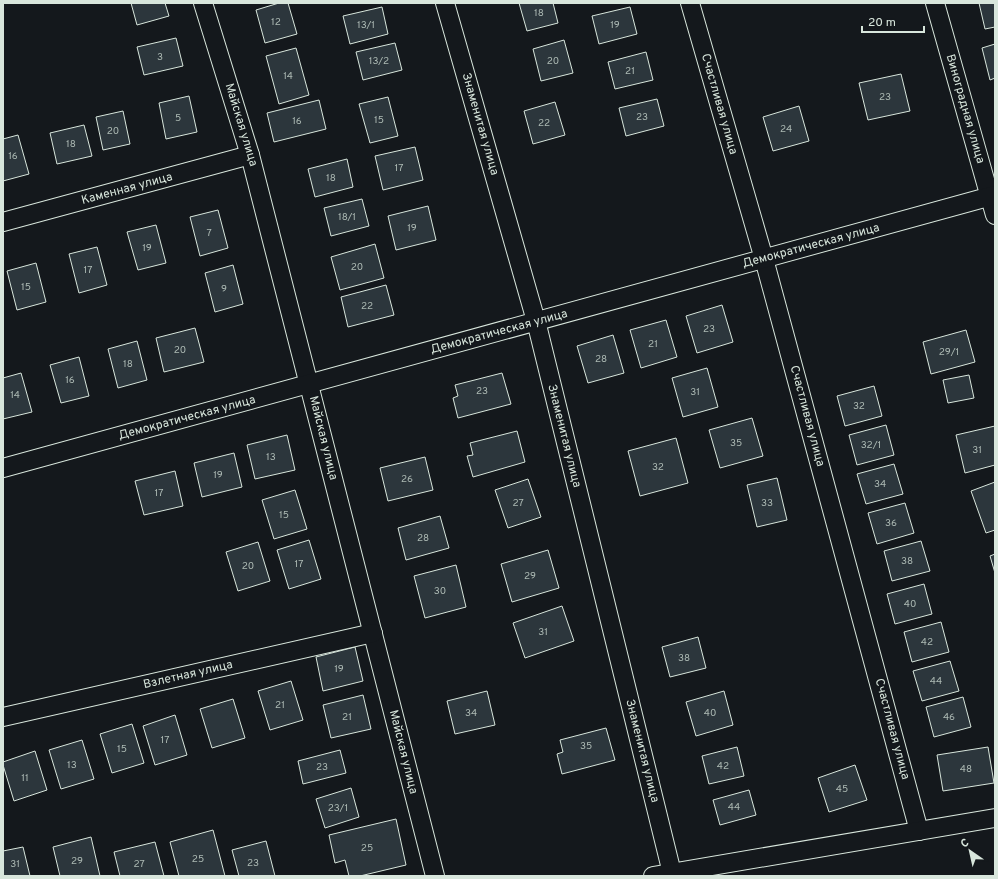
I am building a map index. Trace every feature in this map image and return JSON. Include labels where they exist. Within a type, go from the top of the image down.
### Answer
[{"type":"street","name":"Майская улица","points":[[203,3],[250,156],[435,876]]},
{"type":"street","name":"Знаменитая улица","points":[[445,3],[536,321],[672,873]]},
{"type":"street","name":"Счастливая улица","points":[[690,3],[764,259],[920,830]]},
{"type":"street","name":"Виноградная улица","points":[[935,3],[992,196],[995,215]]},
{"type":"street","name":"Каменная улица","points":[[3,222],[250,156]]},
{"type":"street","name":"Демократическая улица","points":[[3,468],[992,196]]},
{"type":"street","name":"Взлетная улица","points":[[3,717],[373,633]]},
{"type":"street","points":[[653,876],[995,818]]},
{"type":"building","points":[[131,3],[165,3],[169,16],[137,25]]},
{"type":"building","points":[[279,3],[288,3],[297,34],[265,43],[256,10]]},
{"type":"building","points":[[519,3],[553,3],[558,23],[527,31]]},
{"type":"building","points":[[979,3],[995,3],[995,27],[985,29]]},
{"type":"building","points":[[382,7],[388,34],[350,44],[343,16]]},
{"type":"building","points":[[630,7],[637,34],[599,44],[592,16]]},
{"type":"building","points":[[176,38],[183,66],[144,75],[137,47]]},
{"type":"building","points":[[564,40],[573,73],[541,81],[533,49]]},
{"type":"building","points":[[395,43],[402,70],[363,80],[356,52]]},
{"type":"building","points":[[995,44],[995,78],[990,80],[982,48]]},
{"type":"building","points":[[296,48],[309,95],[279,104],[266,56]]},
{"type":"building","points":[[646,52],[653,80],[615,89],[608,62]]},
{"type":"building","points":[[901,74],[910,111],[868,120],[859,83]]},
{"type":"building","points":[[189,96],[197,132],[166,139],[159,103]]},
{"type":"building","points":[[388,97],[398,136],[370,143],[359,104]]},
{"type":"building","points":[[657,99],[664,126],[626,136],[619,108]]},
{"type":"building","points":[[319,100],[326,129],[274,142],[267,113]]},
{"type":"building","points":[[555,102],[565,135],[533,144],[524,111]]},
{"type":"building","points":[[799,106],[809,141],[773,151],[763,117]]},
{"type":"building","points":[[123,111],[130,144],[103,150],[96,117]]},
{"type":"building","points":[[84,125],[92,156],[57,164],[50,133]]},
{"type":"building","points":[[18,135],[29,174],[3,181],[3,139]]},
{"type":"building","points":[[415,147],[423,180],[383,190],[375,156]]},
{"type":"building","points":[[347,159],[353,187],[315,197],[308,169]]},
{"type":"building","points":[[362,199],[369,226],[331,236],[324,208]]},
{"type":"building","points":[[428,206],[436,240],[396,250],[388,216]]},
{"type":"building","points":[[218,210],[228,248],[200,256],[190,217]]},
{"type":"building","points":[[156,225],[166,263],[138,270],[127,232]]},
{"type":"building","points":[[375,244],[384,278],[340,290],[331,257]]},
{"type":"building","points":[[97,247],[107,285],[79,293],[69,254]]},
{"type":"building","points":[[36,263],[46,302],[17,310],[7,271]]},
{"type":"building","points":[[233,265],[243,304],[215,312],[205,273]]},
{"type":"building","points":[[386,285],[394,315],[348,327],[341,297]]},
{"type":"building","points":[[722,305],[733,342],[697,353],[686,316]]},
{"type":"building","points":[[666,320],[677,357],[641,368],[630,330]]},
{"type":"building","points":[[195,328],[204,362],[164,372],[156,338]]},
{"type":"building","points":[[966,330],[975,362],[931,374],[923,342]]},
{"type":"building","points":[[613,335],[624,373],[588,383],[577,346]]},
{"type":"building","points":[[137,341],[147,380],[118,388],[108,349]]},
{"type":"building","points":[[79,357],[89,396],[61,403],[50,365]]},
{"type":"building","points":[[707,368],[718,407],[683,417],[672,378]]},
{"type":"building","points":[[21,373],[32,412],[3,419],[3,378]]},
{"type":"building","points":[[502,373],[511,404],[458,418],[453,398],[458,396],[455,385]]},
{"type":"building","points":[[969,375],[974,398],[948,403],[943,380]]},
{"type":"building","points":[[874,386],[882,416],[845,426],[837,396]]},
{"type":"building","points":[[752,418],[763,456],[720,468],[709,430]]},
{"type":"building","points":[[886,425],[894,455],[857,465],[849,435]]},
{"type":"building","points":[[995,426],[995,465],[965,473],[956,435]]},
{"type":"building","points":[[517,431],[525,462],[473,477],[467,456],[473,455],[470,443]]},
{"type":"building","points":[[287,435],[295,470],[255,479],[247,445]]},
{"type":"building","points":[[676,438],[688,483],[640,496],[628,451]]},
{"type":"building","points":[[234,453],[242,487],[202,497],[194,463]]},
{"type":"building","points":[[425,457],[433,490],[388,501],[380,468]]},
{"type":"building","points":[[894,464],[903,494],[866,504],[857,474]]},
{"type":"building","points":[[175,471],[183,506],[144,515],[135,481]]},
{"type":"building","points":[[777,478],[787,520],[757,527],[747,485]]},
{"type":"building","points":[[528,479],[541,517],[508,528],[495,490]]},
{"type":"building","points":[[995,482],[995,530],[986,533],[971,491]]},
{"type":"building","points":[[295,490],[307,529],[274,539],[262,500]]},
{"type":"building","points":[[905,503],[914,533],[877,544],[868,513]]},
{"type":"building","points":[[440,516],[449,548],[406,560],[398,528]]},
{"type":"building","points":[[309,540],[321,579],[289,589],[277,550]]},
{"type":"building","points":[[921,541],[930,571],[892,581],[884,551]]},
{"type":"building","points":[[258,542],[270,581],[238,591],[226,552]]},
{"type":"building","points":[[548,550],[559,588],[512,602],[501,564]]},
{"type":"building","points":[[995,554],[995,573],[990,556]]},
{"type":"building","points":[[456,565],[466,607],[425,618],[414,576]]},
{"type":"building","points":[[924,584],[932,614],[895,624],[887,594]]},
{"type":"building","points":[[562,606],[574,641],[525,658],[513,623]]},
{"type":"building","points":[[941,622],[949,652],[912,662],[904,632]]},
{"type":"building","points":[[698,637],[706,668],[670,677],[662,647]]},
{"type":"building","points":[[355,647],[363,681],[323,691],[316,657]]},
{"type":"building","points":[[950,661],[959,691],[922,701],[913,671]]},
{"type":"building","points":[[291,681],[303,720],[270,730],[258,691]]},
{"type":"building","points":[[487,691],[495,725],[455,734],[447,701]]},
{"type":"building","points":[[724,691],[733,725],[696,736],[686,702]]},
{"type":"building","points":[[363,695],[371,729],[331,738],[323,705]]},
{"type":"building","points":[[963,697],[971,727],[934,737],[926,707]]},
{"type":"building","points":[[233,699],[245,738],[212,748],[200,709]]},
{"type":"building","points":[[175,715],[187,755],[155,765],[143,726]]},
{"type":"building","points":[[132,724],[144,763],[112,773],[100,734]]},
{"type":"building","points":[[606,728],[615,760],[562,774],[557,754],[563,752],[560,740]]},
{"type":"building","points":[[82,740],[94,779],[61,789],[49,750]]},
{"type":"building","points":[[737,747],[744,776],[709,784],[702,756]]},
{"type":"building","points":[[988,747],[994,783],[943,791],[937,755]]},
{"type":"building","points":[[340,750],[346,773],[303,784],[298,761]]},
{"type":"building","points":[[35,751],[47,790],[14,801],[3,762]]},
{"type":"building","points":[[855,765],[867,800],[829,812],[818,778]]},
{"type":"building","points":[[351,788],[359,817],[325,828],[316,799]]},
{"type":"building","points":[[749,790],[756,815],[720,825],[713,800]]},
{"type":"building","points":[[396,819],[406,865],[360,876],[349,876],[345,860],[335,863],[329,835]]},
{"type":"building","points":[[213,830],[225,876],[179,876],[170,842]]},
{"type":"building","points":[[91,837],[100,876],[60,876],[53,847]]},
{"type":"building","points":[[266,841],[275,876],[239,876],[232,850]]},
{"type":"building","points":[[155,842],[164,876],[120,876],[114,852]]},
{"type":"building","points":[[23,847],[30,876],[3,876],[3,851]]}]
